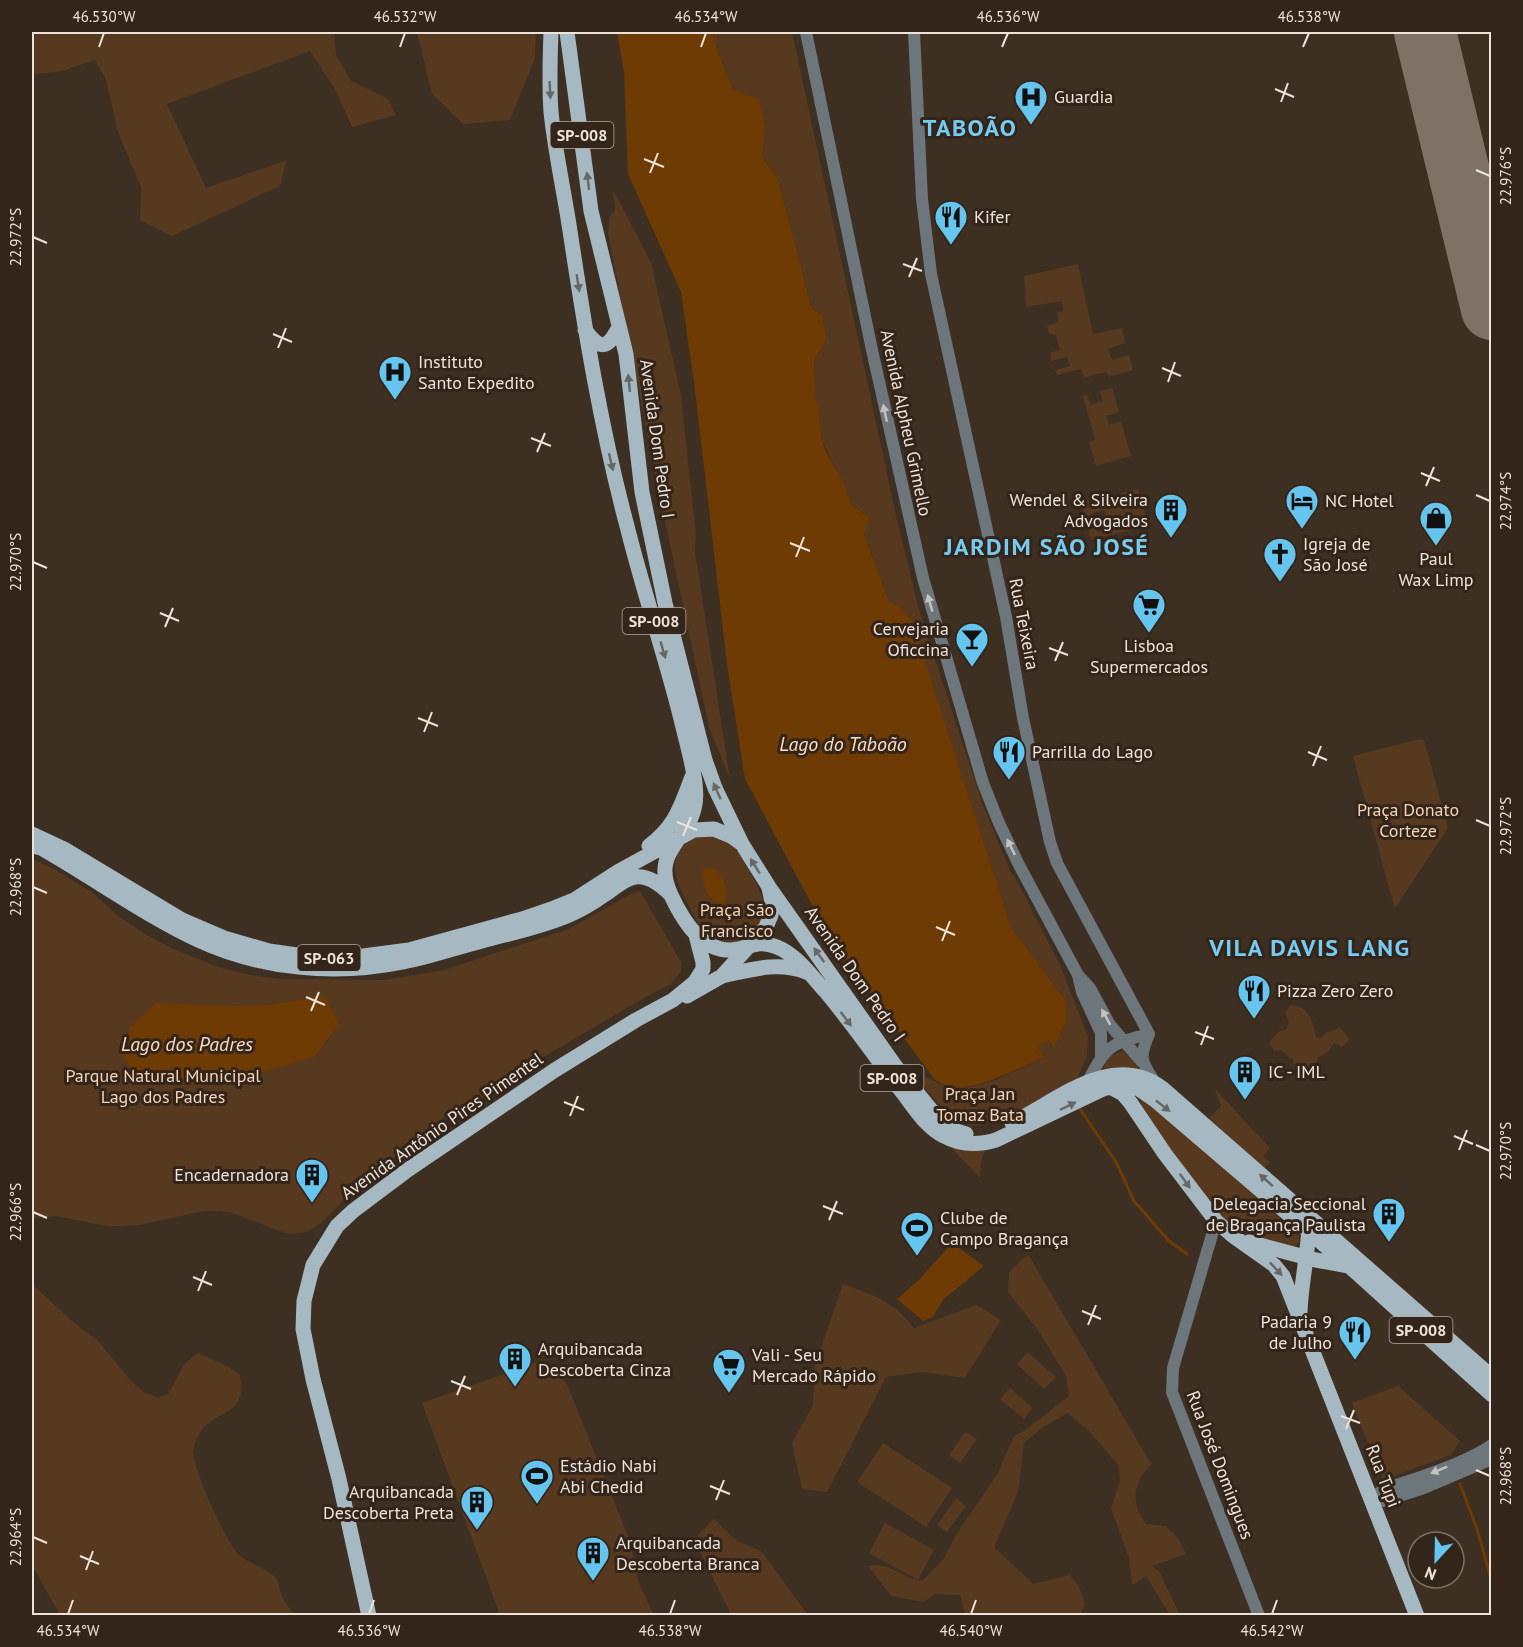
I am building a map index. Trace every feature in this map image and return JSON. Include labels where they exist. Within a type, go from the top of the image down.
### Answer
[{"type":"main road","name":"Avenida Dom Pedro I","points":[[551,32],[549,71],[552,115],[585,330],[604,433],[627,526],[665,660],[696,788],[695,805],[682,836],[673,845],[665,861],[665,876],[670,894],[696,935],[704,942],[719,949],[732,950],[750,944],[767,944],[781,948],[795,959],[832,999],[927,1125],[954,1141],[985,1143],[996,1135]]},
{"type":"main road","name":"Avenida Dom Pedro I","points":[[567,32],[591,211],[626,354],[638,467],[665,603],[705,760],[715,788],[742,844],[769,887],[863,1021],[932,1112],[953,1130],[965,1134],[996,1135]]},
{"type":"main road","points":[[585,330],[595,343],[601,345],[613,340],[619,327]]},
{"type":"main road","points":[[619,871],[663,836],[670,827],[682,805],[693,774]]},
{"type":"main road","name":"Avenida Dom Pedro I","points":[[682,836],[700,829],[714,829],[731,836],[742,844]]},
{"type":"main road","name":"SP-063","points":[[32,834],[64,849],[192,924],[224,938],[247,946],[311,957],[348,958],[386,954],[522,920],[574,900],[619,871],[682,836]]},
{"type":"main road","name":"SP-063","points":[[32,846],[41,848],[170,926],[200,941],[259,961],[328,970],[365,968],[403,962],[534,927],[569,915],[595,901],[626,879],[646,878],[656,882],[670,894]]},
{"type":"main road","name":"Avenida Dom Pedro I","points":[[750,944],[766,927],[771,915],[769,887]]},
{"type":"main road","name":"Avenida Antônio Pires Pimentel","points":[[369,1616],[303,1329],[304,1301],[313,1265],[337,1226],[353,1211],[409,1169],[555,1070],[673,1000],[695,982],[703,969],[703,956],[696,935]]},
{"type":"main road","name":"Avenida Antônio Pires Pimentel","points":[[673,1000],[693,994],[722,976],[750,944]]},
{"type":"main road","points":[[722,976],[766,967],[790,968],[809,974]]},
{"type":"main road","name":"SP-008","points":[[996,1135],[1087,1083],[1139,1077],[1156,1084],[1349,1266],[1491,1395]]},
{"type":"main road","name":"SP-008","points":[[996,1135],[1112,1081],[1139,1089],[1491,1377]]},
{"type":"main road","name":"Rua Tupi","points":[[1112,1081],[1130,1102],[1165,1154],[1216,1221],[1280,1270],[1417,1616]]},
{"type":"main road","name":"Rua Tupi","points":[[1300,1318],[1301,1287],[1307,1258],[1309,1226]]},
{"type":"main road","points":[[1233,1236],[1307,1258],[1349,1266]]},
{"type":"street","name":"Avenida Alpheu Grimello","points":[[806,32],[922,579],[987,793],[1019,866],[1078,975],[1090,988],[1110,1025],[1142,1062],[1156,1084]]},
{"type":"street","name":"Rua Teixeira","points":[[915,37],[922,200],[931,274],[1005,617],[1023,718],[1050,842],[1057,863],[1149,1034]]},
{"type":"street","name":"Avenida Alpheu Grimello","points":[[1078,975],[1082,992],[1101,1033],[1101,1056]]},
{"type":"street","points":[[1087,1083],[1101,1056],[1110,1048],[1123,1041],[1149,1034]]},
{"type":"street","points":[[1142,1062],[1149,1034]]},
{"type":"street","name":"Rua José Domingues","points":[[1216,1221],[1173,1368],[1172,1392],[1259,1616]]},
{"type":"street","points":[[1371,1498],[1384,1490],[1436,1472],[1480,1453],[1491,1445]]},
{"type":"street","points":[[1371,1498],[1384,1501],[1424,1488],[1491,1459]]},
{"type":"green space","points":[[32,32],[334,32],[336,55],[351,81],[388,99],[396,115],[352,127],[335,89],[310,51],[167,104],[206,188],[287,160],[280,186],[172,236],[140,220],[141,187],[118,132],[106,80],[95,60],[62,71],[32,75]]},
{"type":"green space","points":[[417,32],[536,32],[535,58],[510,120],[463,124],[432,94]]},
{"type":"green space","points":[[713,32],[792,32],[898,524],[919,609],[984,808],[1012,875],[1060,965],[1088,1037],[1087,1056],[1076,1083],[1017,1112],[986,1124],[970,1126],[954,1119],[904,1067],[952,1087],[976,1085],[1000,1078],[1045,1057],[1038,1047],[1049,1040],[1054,1047],[1067,1019],[1065,1000],[1011,928],[912,620],[899,606],[889,601],[864,534],[868,516],[851,504],[822,440],[816,403],[814,360],[825,343],[826,335],[822,315],[811,305],[778,179],[762,157],[765,129],[752,97],[733,89]]},
{"type":"green space","points":[[613,190],[651,262],[681,396],[696,535],[695,552],[730,779],[709,727],[661,503],[608,234],[610,216],[615,210]]},
{"type":"green space","points":[[1078,264],[1093,334],[1122,328],[1125,343],[1108,349],[1112,360],[1129,355],[1133,370],[1109,377],[1106,372],[1084,378],[1081,369],[1057,375],[1055,370],[1070,366],[1067,357],[1051,361],[1050,353],[1060,350],[1056,335],[1049,334],[1047,326],[1059,322],[1057,312],[1063,311],[1062,301],[1026,307],[1024,276]]},
{"type":"green space","points":[[1112,388],[1119,412],[1106,416],[1109,425],[1121,421],[1131,456],[1096,466],[1089,442],[1095,439],[1083,396],[1087,395],[1091,405],[1103,401],[1100,391]]},
{"type":"green space","points":[[1138,489],[1148,526],[1091,540],[1081,501],[1088,500],[1090,507],[1097,505],[1096,499],[1107,496],[1109,503],[1115,501],[1113,495]],"holes":[[[1104,510],[1107,519],[1120,515],[1122,525],[1097,532],[1092,513]]]},
{"type":"green space","name":"Praça Donato Corteze","points":[[1420,739],[1424,740],[1448,828],[1396,907],[1353,756]]},
{"type":"green space","name":"Praça São Francisco","points":[[705,835],[727,841],[732,846],[750,873],[764,902],[765,913],[761,922],[747,939],[742,941],[724,942],[710,936],[700,925],[678,882],[675,862],[677,854],[683,846]]},
{"type":"green space","name":"Parque Natural Municipal Lago dos Padres","points":[[32,859],[52,868],[93,893],[118,916],[173,949],[218,967],[250,975],[281,979],[385,980],[444,970],[569,929],[640,891],[681,962],[681,971],[671,984],[530,1065],[504,1085],[476,1102],[446,1116],[356,1188],[321,1223],[307,1232],[290,1234],[236,1214],[220,1211],[204,1211],[139,1225],[122,1226],[107,1226],[56,1216],[32,1218]]},
{"type":"green space","points":[[1290,1005],[1302,1008],[1306,1012],[1312,1021],[1316,1037],[1321,1038],[1326,1033],[1340,1028],[1349,1041],[1342,1047],[1334,1043],[1329,1051],[1318,1058],[1307,1073],[1295,1071],[1293,1060],[1281,1050],[1274,1051],[1269,1042],[1278,1032],[1287,1029],[1289,1022],[1285,1013]]},
{"type":"green space","points":[[1123,1051],[1140,1069],[1117,1068],[1103,1071],[1108,1056]]},
{"type":"green space","points":[[1215,1089],[1270,1148],[1263,1156],[1270,1162],[1262,1172],[1209,1118],[1221,1106]]},
{"type":"green space","points":[[1140,1098],[1147,1099],[1298,1234],[1300,1242],[1295,1246],[1282,1246],[1246,1234],[1221,1218],[1201,1195],[1142,1107]]},
{"type":"green space","name":"Praça Jan Tomaz Bata","points":[[948,1144],[986,1145],[980,1178]]},
{"type":"green space","points":[[1028,1254],[1151,1464],[1137,1486],[1136,1501],[1146,1524],[1166,1526],[1178,1538],[1186,1554],[1152,1566],[1159,1571],[1180,1615],[1170,1615],[1146,1576],[1132,1585],[1129,1558],[1111,1508],[1120,1480],[1119,1466],[1091,1433],[1068,1413],[1043,1427],[1024,1443],[1018,1492],[994,1547],[1033,1584],[1070,1575],[1079,1587],[1085,1603],[1081,1615],[965,1615],[960,1595],[935,1594],[924,1602],[891,1596],[868,1566],[883,1566],[922,1581],[943,1560],[956,1535],[998,1473],[1014,1436],[1024,1431],[1069,1396],[1066,1376],[1038,1330],[1008,1292],[1009,1272]]},
{"type":"green space","points":[[32,1284],[72,1321],[98,1341],[132,1382],[144,1392],[159,1398],[168,1394],[184,1365],[198,1353],[227,1366],[240,1375],[239,1399],[227,1412],[204,1428],[193,1450],[194,1459],[211,1504],[233,1547],[243,1558],[274,1576],[285,1602],[296,1615],[60,1615],[32,1565]]},
{"type":"green space","points":[[843,1284],[890,1305],[914,1328],[976,1305],[1001,1320],[965,1378],[922,1372],[886,1377],[827,1492],[802,1489],[792,1443],[813,1405],[815,1365]]},
{"type":"green space","points":[[1028,1352],[1056,1377],[1044,1389],[1017,1364]]},
{"type":"green space","name":"Estádio Nabi Abi Chedid","points":[[537,1362],[555,1368],[567,1384],[630,1541],[638,1581],[654,1615],[500,1615],[422,1403]]},
{"type":"green space","points":[[1398,1386],[1460,1441],[1451,1455],[1383,1480],[1352,1403]]},
{"type":"green space","points":[[1010,1388],[1033,1408],[1024,1419],[1000,1399]]},
{"type":"green space","points":[[965,1432],[977,1439],[960,1463],[949,1455]]},
{"type":"green space","points":[[883,1443],[952,1488],[926,1527],[857,1482]]},
{"type":"green space","points":[[956,1498],[966,1506],[947,1532],[937,1525]]},
{"type":"green space","points":[[714,1519],[737,1541],[761,1551],[808,1615],[731,1615],[694,1539]]},
{"type":"green space","points":[[885,1523],[934,1550],[918,1580],[869,1553]]},
{"type":"water","name":"Lago do Taboão","points":[[617,32],[713,32],[733,89],[760,100],[765,129],[762,157],[778,179],[811,305],[822,315],[826,335],[825,343],[814,360],[816,403],[819,407],[822,440],[826,452],[843,482],[851,504],[869,517],[864,534],[889,601],[899,606],[912,620],[1011,927],[1065,1000],[1067,1019],[1054,1048],[1049,1040],[1038,1047],[1045,1057],[984,1083],[959,1087],[947,1086],[935,1080],[830,939],[745,779],[727,664],[695,390],[681,292],[628,174],[624,72]]},
{"type":"water","points":[[711,867],[720,874],[725,884],[727,895],[724,905],[714,901],[705,887],[703,870]]},
{"type":"water","name":"Lago dos Padres","points":[[325,996],[339,1024],[314,1057],[262,1072],[188,1085],[133,1074],[123,1054],[130,1027],[156,1003],[269,1005]]},
{"type":"water","points":[[952,1243],[984,1266],[943,1300],[933,1317],[923,1321],[897,1299],[919,1280]]},
{"type":"waterway","points":[[1080,1109],[1116,1162],[1134,1201],[1169,1241],[1187,1254]]},
{"type":"waterway","points":[[1460,1484],[1477,1529],[1492,1582]]},
{"type":"runway","points":[[1425,32],[1492,309]]},
{"type":"place","name":"Guardia","points":[[1031,126]]},
{"type":"place","name":"Kifer","points":[[951,246]]},
{"type":"place","name":"Instituto Santo Expedito","points":[[395,401]]},
{"type":"place","name":"NC Hotel","points":[[1302,530]]},
{"type":"place","name":"Wendel & Silveira Advogados","points":[[1171,539]]},
{"type":"place","name":"Paul Wax Limp","points":[[1436,547]]},
{"type":"place","name":"Igreja de São José","points":[[1280,583]]},
{"type":"place","name":"Lisboa Supermercados","points":[[1149,634]]},
{"type":"place","name":"Cervejaria Oficcina","points":[[972,668]]},
{"type":"place","name":"Parrilla do Lago","points":[[1009,781]]},
{"type":"place","name":"Pizza Zero Zero","points":[[1254,1020]]},
{"type":"place","name":"IC - IML","points":[[1245,1101]]},
{"type":"place","name":"Encadernadora","points":[[312,1204]]},
{"type":"place","name":"Delegacia Seccional de Bragança Paulista","points":[[1389,1243]]},
{"type":"place","name":"Clube de Campo Bragança","points":[[917,1257]]},
{"type":"place","name":"Padaria 9 de Julho","points":[[1355,1361]]},
{"type":"place","name":"Arquibancada Descoberta Cinza","points":[[515,1388]]},
{"type":"place","name":"Vali - Seu Mercado Rápido","points":[[729,1394]]},
{"type":"place","name":"Estádio Nabi Abi Chedid","points":[[537,1505]]},
{"type":"place","name":"Arquibancada Descoberta Preta","points":[[477,1531]]},
{"type":"place","name":"Arquibancada Descoberta Branca","points":[[593,1582]]},
{"type":"district","name":"TABOÃO","points":[[970,128]]},
{"type":"district","name":"JARDIM SÃO JOSÉ","points":[[1047,547]]},
{"type":"district","name":"VILA DAVIS LANG","points":[[1310,948]]}]
